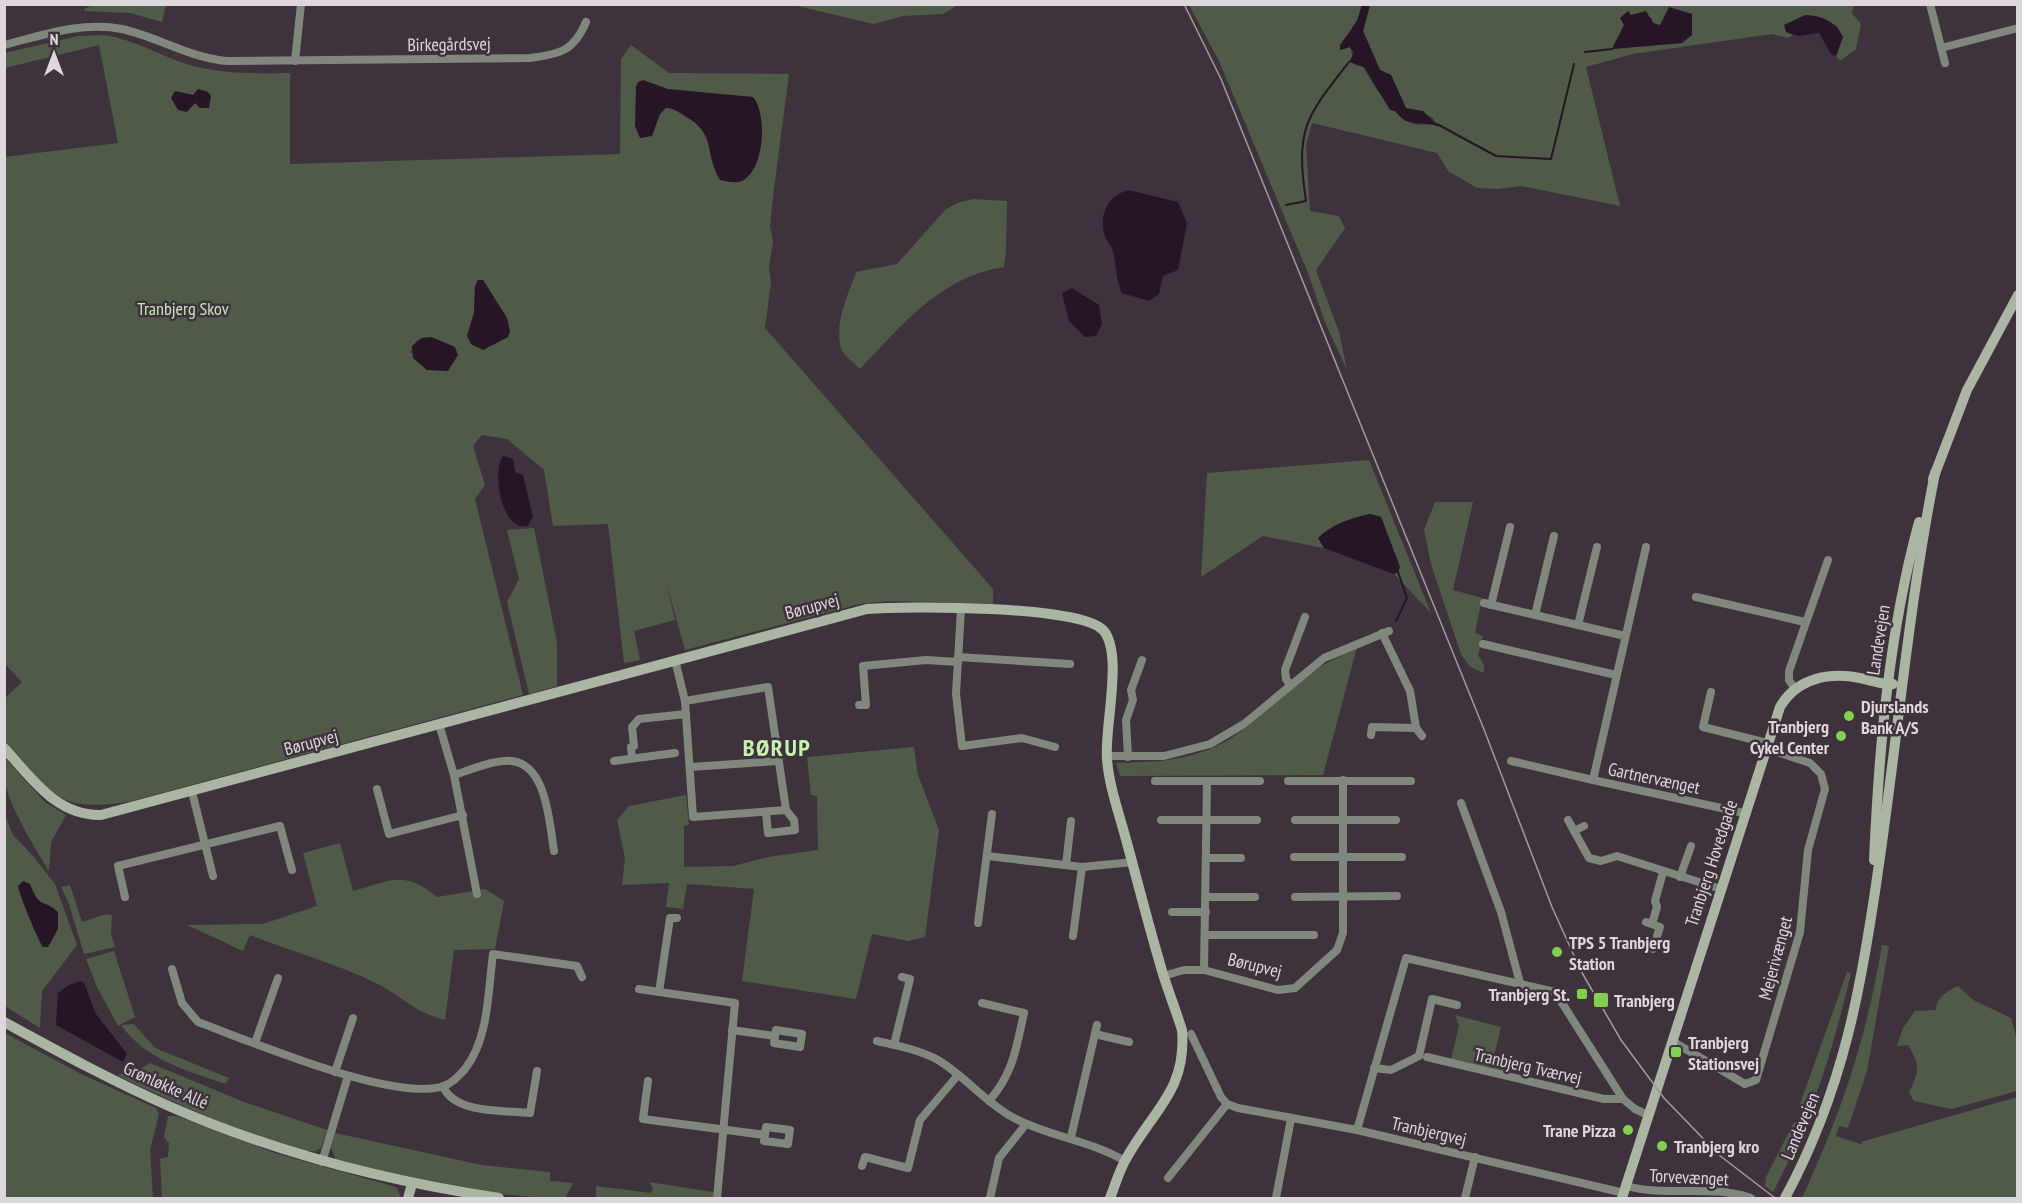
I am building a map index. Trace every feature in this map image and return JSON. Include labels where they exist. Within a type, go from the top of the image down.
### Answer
[{"type":"street","points":[[295,61],[302,4]]},
{"type":"street","points":[[1930,4],[1945,63]]},
{"type":"street","name":"Birkegårdsvej","points":[[4,45],[88,26],[123,29],[212,60],[295,61],[545,56],[571,47],[580,37],[586,22]]},
{"type":"street","points":[[1941,48],[2018,28]]},
{"type":"street","name":"Landevejen","points":[[1871,923],[1876,823],[1888,681],[1910,555],[1935,473],[1967,390],[2018,295]]},
{"type":"street","name":"Landevejen","points":[[1785,1198],[1819,1128],[1842,1062],[1859,995],[1871,923],[1917,574],[1935,473]]},
{"type":"street","points":[[1510,526],[1488,604],[1625,636]]},
{"type":"street","points":[[1535,615],[1554,536]]},
{"type":"street","points":[[1578,625],[1597,547]]},
{"type":"street","name":"Gartnervænget","points":[[1593,780],[1646,547]]},
{"type":"street","points":[[1828,560],[1788,676],[1795,689],[1820,677],[1902,682]]},
{"type":"street","points":[[1696,597],[1805,622]]},
{"type":"street","name":"Børupvej","points":[[4,748],[59,805],[78,814],[112,814],[867,609],[961,609],[1065,615],[1089,621],[1103,629],[1112,652],[1106,756],[1163,976],[1182,1030],[1182,1061],[1168,1099],[1125,1161],[1110,1198]]},
{"type":"street","points":[[961,609],[957,705],[962,746],[1022,738],[1055,747]]},
{"type":"street","points":[[1290,685],[1286,679],[1285,670],[1305,617]]},
{"type":"street","points":[[1106,756],[1164,756],[1210,744],[1244,724],[1324,658],[1385,632],[1410,691],[1416,728],[1422,736]]},
{"type":"street","points":[[1483,644],[1616,675]]},
{"type":"street","points":[[859,705],[866,705],[862,666],[958,659],[1070,664]]},
{"type":"street","points":[[675,660],[685,701],[693,816],[786,810]]},
{"type":"street","points":[[1128,756],[1126,720],[1133,700],[1131,690],[1142,660]]},
{"type":"street","points":[[685,701],[768,687],[777,761],[781,766],[786,810],[794,819],[795,830],[768,833],[766,812]]},
{"type":"street","name":"Tranbjerg Hovedgade","points":[[1624,1192],[1766,746],[1780,707],[1795,689]]},
{"type":"street","points":[[1711,692],[1703,728],[1766,746]]},
{"type":"street","points":[[632,758],[631,747],[634,746],[632,727],[639,719],[686,714]]},
{"type":"street","points":[[439,724],[463,815],[477,894]]},
{"type":"street","points":[[1371,735],[1372,728],[1416,728]]},
{"type":"street","name":"Mejerivænget","points":[[1672,1041],[1745,1084],[1756,1080],[1800,932],[1808,850],[1825,789],[1821,774],[1810,763],[1766,746]]},
{"type":"street","points":[[614,761],[675,753]]},
{"type":"street","points":[[454,775],[503,760],[525,766],[536,779],[545,798],[554,851]]},
{"type":"street","points":[[691,767],[777,761]]},
{"type":"street","name":"Gartnervænget","points":[[1511,761],[1744,813]]},
{"type":"street","name":"Børupvej","points":[[1163,976],[1184,970],[1204,969],[1278,990],[1295,988],[1336,950],[1341,941],[1344,897],[1343,780]]},
{"type":"street","points":[[1155,781],[1260,781]]},
{"type":"street","name":"Børupvej","points":[[1204,969],[1207,781]]},
{"type":"street","points":[[1288,781],[1411,781]]},
{"type":"street","points":[[377,789],[389,834],[463,815]]},
{"type":"street","points":[[192,792],[213,876]]},
{"type":"street","points":[[1461,802],[1498,910],[1502,912],[1520,983]]},
{"type":"street","points":[[978,923],[992,814]]},
{"type":"street","points":[[1161,819],[1257,819]]},
{"type":"street","points":[[1568,819],[1589,858],[1601,861],[1617,856],[1721,889]]},
{"type":"street","points":[[1295,820],[1396,820]]},
{"type":"street","points":[[1066,865],[1071,821]]},
{"type":"street","points":[[125,897],[118,866],[280,826],[292,870]]},
{"type":"street","points":[[1574,831],[1584,826]]},
{"type":"street","points":[[1680,877],[1690,846]]},
{"type":"street","points":[[987,856],[1082,867],[1133,862]]},
{"type":"street","points":[[1294,857],[1402,857]]},
{"type":"street","points":[[1206,858],[1241,858]]},
{"type":"street","points":[[1073,936],[1082,867]]},
{"type":"street","points":[[1653,949],[1660,927],[1649,923],[1657,907],[1655,901],[1663,872]]},
{"type":"street","points":[[1295,897],[1397,896]]},
{"type":"street","points":[[1206,897],[1255,897]]},
{"type":"street","points":[[1172,912],[1206,912]]},
{"type":"street","points":[[659,992],[670,918],[677,918]]},
{"type":"street","name":"Børupvej","points":[[1206,935],[1314,935]]},
{"type":"street","points":[[172,969],[182,1003],[188,1014],[198,1022],[348,1076],[424,1088],[443,1086],[464,1070],[476,1049],[484,1023],[493,954],[578,966],[582,977]]},
{"type":"street","points":[[1357,1130],[1406,958],[1555,992],[1623,1099],[1635,1109],[1648,1115]]},
{"type":"street","points":[[894,1045],[910,979],[902,977]]},
{"type":"street","points":[[255,1043],[278,978]]},
{"type":"street","points":[[639,989],[735,1003],[717,1198]]},
{"type":"street","points":[[1374,1068],[1391,1071],[1419,1056],[1432,999],[1457,1005]]},
{"type":"street","points":[[982,1003],[1024,1012],[1007,1078],[989,1101]]},
{"type":"street","points":[[335,1072],[353,1018]]},
{"type":"street","name":"Grønløkke Allé","points":[[4,1022],[68,1057],[170,1107],[263,1143],[322,1162],[412,1184],[499,1198]]},
{"type":"street","points":[[1071,1137],[1097,1025]]},
{"type":"street","points":[[732,1030],[775,1036]]},
{"type":"street","points":[[1095,1034],[1129,1042]]},
{"type":"street","points":[[1168,1178],[1227,1104],[1191,1034]]},
{"type":"street","points":[[877,1041],[929,1056],[958,1075],[989,1101],[1026,1124],[1093,1144],[1125,1161]]},
{"type":"street","name":"Tranbjerg Tværvej","points":[[1427,1057],[1604,1099],[1623,1099]]},
{"type":"street","points":[[443,1086],[447,1096],[464,1105],[530,1113],[537,1071]]},
{"type":"street","points":[[862,1166],[865,1157],[908,1168],[920,1120],[958,1075]]},
{"type":"street","points":[[322,1162],[348,1076]]},
{"type":"street","points":[[648,1081],[643,1119],[765,1135]]},
{"type":"street","name":"Tranbjergvej","points":[[1227,1104],[1291,1119],[1357,1130],[1624,1192]]},
{"type":"street","points":[[1276,1198],[1291,1119]]},
{"type":"street","points":[[990,1198],[999,1158],[1026,1124]]},
{"type":"street","points":[[1465,1198],[1475,1157]]},
{"type":"street","points":[[408,1198],[412,1184]]},
{"type":"street","name":"Torvevænget","points":[[1624,1192],[1717,1191],[1751,1198]]},
{"type":"green space","points":[[788,4],[958,5],[943,14],[903,16],[874,24]]},
{"type":"green space","points":[[1854,4],[1852,13],[1861,24],[1856,49],[1840,61],[1836,56],[1843,37],[1837,26],[1815,16],[1786,32],[1793,35],[1788,38],[1772,34],[1633,54],[1586,67],[1620,206],[1521,186],[1498,189],[1477,188],[1448,171],[1437,153],[1312,123],[1306,146],[1310,211],[1339,216],[1345,228],[1316,270],[1339,332],[1347,370],[1325,322],[1308,273],[1219,61],[1189,5],[1362,5],[1357,20],[1341,50],[1350,47],[1355,65],[1363,67],[1384,100],[1397,114],[1414,124],[1438,126],[1432,117],[1406,108],[1391,75],[1380,70],[1363,31],[1370,5]],"holes":[[[1651,17],[1653,23],[1682,43],[1612,49],[1624,25]]]},
{"type":"green space","points":[[96,5],[166,5],[162,22],[130,13],[84,11],[85,8]]},
{"type":"green space","name":"Tranbjerg Skov","points":[[78,36],[116,37],[187,64],[212,70],[290,73],[290,164],[620,154],[621,59],[631,45],[669,73],[789,74],[770,226],[773,242],[765,328],[993,589],[993,604],[890,601],[860,604],[685,650],[666,582],[675,620],[634,631],[640,660],[624,663],[608,524],[553,526],[544,470],[507,439],[482,435],[473,446],[485,485],[475,499],[523,695],[132,801],[87,805],[71,802],[58,796],[34,775],[5,742],[5,698],[22,682],[4,663],[4,157],[118,143],[99,45],[5,68],[5,53]],"holes":[[[483,280],[507,318],[508,337],[499,341],[467,336],[474,313],[475,286]],[[431,337],[455,347],[410,353],[417,340]]]},
{"type":"green space","points":[[973,199],[1007,201],[1004,267],[981,272],[942,292],[907,320],[860,369],[844,353],[839,338],[843,309],[856,272],[897,264],[945,210],[957,203]]},
{"type":"green space","points":[[1369,460],[1431,613],[1394,574],[1400,567],[1381,517],[1370,514],[1318,538],[1324,548],[1263,536],[1201,577],[1207,473]]},
{"type":"green space","points":[[1435,502],[1473,502],[1453,590],[1482,598],[1475,633],[1483,636],[1478,655],[1484,665],[1484,673],[1470,667],[1461,654],[1431,564],[1424,530]]},
{"type":"green space","points":[[534,528],[557,643],[557,686],[529,694],[507,602],[519,579],[507,530]]},
{"type":"green space","points":[[1357,647],[1323,775],[1120,776],[1116,763],[1181,758],[1202,752],[1233,737],[1299,681]]},
{"type":"green space","points":[[914,747],[918,775],[939,830],[925,937],[908,941],[872,934],[856,999],[742,981],[754,889],[687,884],[683,909],[666,907],[669,883],[622,885],[625,858],[617,820],[629,806],[686,795],[689,825],[684,826],[684,867],[733,866],[768,857],[818,850],[817,796],[811,795],[807,757]]},
{"type":"green space","points":[[5,758],[45,802],[66,815],[51,842],[49,871],[12,804],[4,779]]},
{"type":"green space","points":[[4,813],[13,835],[55,884],[77,945],[42,991],[40,1028],[5,1006]]},
{"type":"green space","points":[[340,843],[353,891],[387,881],[406,880],[425,888],[437,897],[485,889],[504,901],[495,949],[454,950],[445,1020],[417,1009],[376,983],[329,964],[250,935],[243,951],[187,925],[263,924],[317,906],[303,853]]},
{"type":"green space","points":[[70,885],[82,922],[106,914],[112,915],[111,934],[115,947],[84,954],[69,904],[61,887]]},
{"type":"green space","points":[[1882,945],[1889,946],[1867,1071],[1848,1128],[1839,1126],[1836,1136],[1863,1145],[1861,1142],[2017,1097],[2017,1198],[1802,1198],[1841,1105],[1851,1074],[1876,980]]},
{"type":"green space","points":[[114,951],[135,1017],[118,1026],[97,987],[86,959]]},
{"type":"green space","points":[[1847,972],[1851,973],[1820,1085],[1799,1139],[1773,1192],[1765,1186],[1766,1177],[1794,1122],[1804,1123],[1807,1117],[1800,1104]]},
{"type":"green space","points":[[1958,986],[1973,1000],[2011,1018],[2017,1040],[2017,1091],[1951,1109],[1914,1101],[1909,1093],[1917,1074],[1917,1064],[1908,1045],[1897,1046],[1903,1028],[1915,1011],[1936,1010],[1943,995]]},
{"type":"green space","points":[[1455,1015],[1501,1027],[1494,1057],[1507,1060],[1504,1072],[1451,1059],[1459,1026]]},
{"type":"green space","points":[[134,1024],[155,1048],[229,1078],[226,1084],[182,1069],[155,1056],[131,1037],[121,1025]]},
{"type":"green space","points":[[5,1033],[81,1074],[156,1108],[159,1114],[150,1150],[153,1198],[5,1198]]},
{"type":"green space","points":[[150,1063],[244,1102],[327,1130],[321,1148],[316,1151],[301,1150],[278,1144],[188,1108],[119,1076],[119,1074],[135,1073]]},
{"type":"green space","points":[[168,1116],[177,1116],[275,1153],[389,1185],[397,1188],[401,1198],[162,1198],[160,1159],[168,1157],[169,1143],[164,1137]]},
{"type":"green space","points":[[335,1133],[482,1165],[550,1172],[550,1181],[573,1183],[565,1198],[507,1195],[449,1186],[336,1160],[331,1148]]},
{"type":"green space","points":[[649,1182],[713,1192],[713,1198],[596,1198],[596,1186],[651,1193],[653,1189]]},
{"type":"shaded area","points":[[1362,5],[1370,5],[1363,31],[1380,70],[1391,75],[1406,108],[1423,111],[1439,127],[1410,122],[1400,117],[1396,111],[1390,110],[1364,67],[1349,62],[1354,53],[1350,47],[1340,50],[1340,45],[1357,21]]},
{"type":"shaded area","points":[[1669,7],[1692,14],[1692,35],[1682,43],[1612,49],[1624,25],[1620,18],[1628,11],[1631,15],[1646,11],[1653,23],[1660,25]]},
{"type":"shaded area","points":[[1805,15],[1828,20],[1840,32],[1843,37],[1836,56],[1831,54],[1819,33],[1798,36],[1786,32],[1784,25]]},
{"type":"shaded area","points":[[643,80],[668,89],[753,97],[758,105],[762,129],[759,156],[748,177],[739,182],[720,180],[706,136],[694,122],[673,109],[666,108],[660,114],[652,136],[640,138],[635,126],[636,87],[638,82]]},
{"type":"shaded area","points":[[198,89],[208,92],[211,96],[209,108],[200,108],[195,103],[187,112],[178,110],[171,98],[175,91],[193,95]]},
{"type":"shaded area","points":[[1129,190],[1178,202],[1187,223],[1178,270],[1163,276],[1159,294],[1149,301],[1122,293],[1117,278],[1113,249],[1104,231],[1106,208],[1115,197]]},
{"type":"shaded area","points":[[478,280],[483,280],[507,318],[510,331],[508,337],[483,350],[471,344],[467,336],[474,313],[475,286]]},
{"type":"shaded area","points":[[1072,288],[1099,305],[1102,324],[1096,336],[1085,337],[1069,321],[1062,293]]},
{"type":"shaded area","points":[[431,337],[455,347],[458,355],[448,371],[427,370],[413,358],[412,346],[422,338]]},
{"type":"shaded area","points":[[503,456],[513,459],[515,472],[523,475],[533,517],[528,526],[519,525],[511,520],[501,500],[498,475]]},
{"type":"shaded area","points":[[1370,514],[1381,517],[1400,567],[1394,574],[1324,548],[1318,538],[1342,522]]},
{"type":"shaded area","points":[[23,881],[30,884],[39,901],[58,912],[58,929],[48,947],[43,947],[25,907],[18,886]]},
{"type":"shaded area","points":[[80,981],[84,983],[96,1014],[127,1054],[123,1062],[56,1025],[58,993]]},
{"type":"waterway","points":[[1585,52],[1612,49]]},
{"type":"waterway","points":[[1286,205],[1306,201],[1302,156],[1307,125],[1323,97],[1349,62]]},
{"type":"waterway","points":[[1437,124],[1496,156],[1551,159],[1574,64]]},
{"type":"waterway","points":[[1396,621],[1407,598],[1398,572]]},
{"type":"tram line","points":[[1184,4],[1221,79],[1485,732],[1552,907],[1581,971],[1621,1040],[1664,1098],[1719,1155],[1775,1198]]},
{"type":"place","name":"Djurslands Bank A/S","points":[[1849,716]]},
{"type":"place","name":"Tranbjerg Cykel Center","points":[[1841,736]]},
{"type":"place","name":"TPS 5 Tranbjerg Station","points":[[1557,952]]},
{"type":"place","name":"Tranbjerg St.","points":[[1582,994]]},
{"type":"place","name":"Tranbjerg","points":[[1601,1000]]},
{"type":"place","name":"Tranbjerg Stationsvej","points":[[1676,1052]]},
{"type":"place","name":"Trane Pizza","points":[[1628,1130]]},
{"type":"place","name":"Tranbjerg kro","points":[[1662,1146]]},
{"type":"district","name":"BØRUP","points":[[777,747]]}]
